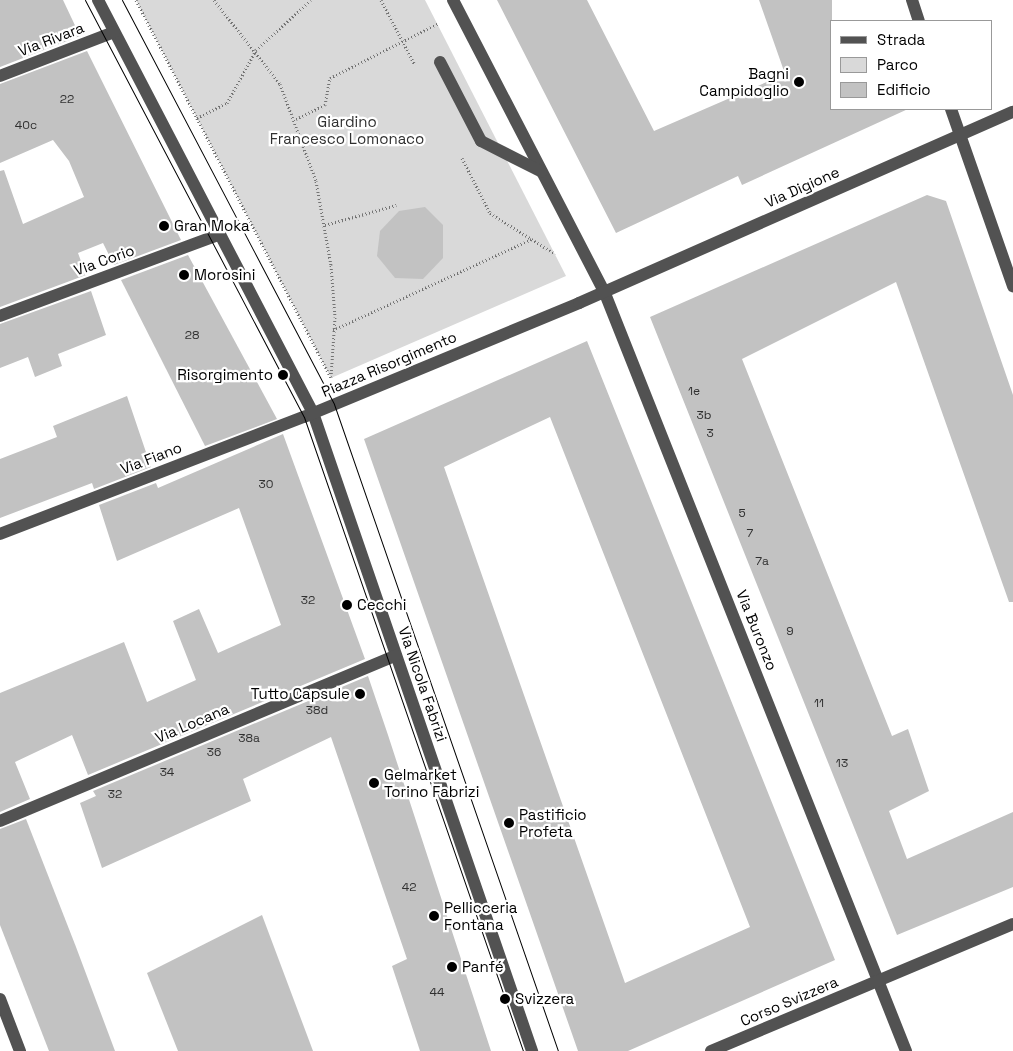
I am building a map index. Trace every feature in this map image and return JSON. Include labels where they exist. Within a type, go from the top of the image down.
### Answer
[{"type":"street","name":"Piazza Risorgimento","points":[[98,0],[218,235],[313,413],[604,291]]},
{"type":"street","points":[[454,0],[604,291]]},
{"type":"street","points":[[912,0],[919,20]]},
{"type":"street","name":"Via Rivara","points":[[0,76],[114,32]]},
{"type":"street","points":[[440,62],[480,141],[542,172]]},
{"type":"street","points":[[951,110],[1013,286]]},
{"type":"street","name":"Via Digione","points":[[604,291],[1013,112]]},
{"type":"street","name":"Via Corio","points":[[0,316],[218,235]]},
{"type":"street","name":"Via Buronzo","points":[[604,291],[880,981]]},
{"type":"street","name":"Via Fiano","points":[[0,534],[313,413]]},
{"type":"street","name":"Via Nicola Fabrizi","points":[[313,413],[532,1051]]},
{"type":"street","name":"Via Locana","points":[[0,822],[396,655]]},
{"type":"street","name":"Corso Svizzera","points":[[711,1051],[1013,924]]},
{"type":"street","points":[[880,981],[906,1051]]},
{"type":"street","points":[[0,999],[20,1051]]},
{"type":"path","points":[[136,0],[331,378],[333,330],[325,225],[296,119],[256,50],[214,0]]},
{"type":"path","points":[[197,118],[227,103],[256,50],[311,0]]},
{"type":"path","points":[[296,119],[325,105],[330,78],[460,13]]},
{"type":"path","points":[[325,225],[396,205]]},
{"type":"path","points":[[333,330],[533,239]]},
{"type":"green space","name":"Giardino Francesco Lomonaco","points":[[136,0],[425,0],[566,276],[331,378]]},
{"type":"building","points":[[0,0],[63,0],[80,36],[0,67]]},
{"type":"building","points":[[497,0],[587,0],[654,131],[785,74],[759,0],[832,0],[832,20],[830,20],[830,110],[906,110],[742,185],[738,176],[616,233]]},
{"type":"building","points":[[87,51],[181,240],[114,265],[103,243],[78,253],[86,275],[0,307],[0,171],[4,170],[23,224],[84,197],[69,161],[53,140],[0,163],[0,84]]},
{"type":"building","points":[[927,195],[946,201],[1013,395],[1013,602],[1009,602],[896,282],[742,359],[892,736],[908,729],[929,791],[889,811],[907,859],[1013,812],[1013,887],[897,935],[650,317]]},
{"type":"building","points":[[425,207],[443,225],[443,258],[423,279],[395,278],[377,256],[380,231],[399,211]]},
{"type":"building","points":[[188,255],[277,419],[205,446],[121,280]]},
{"type":"building","points":[[91,291],[106,335],[58,354],[62,366],[35,377],[28,357],[0,368],[0,324]]},
{"type":"building","points":[[587,341],[835,960],[628,1051],[578,1051],[364,439]],"holes":[[[550,417],[750,927],[625,983],[444,467]]]},
{"type":"building","points":[[127,396],[151,467],[94,489],[92,483],[0,518],[0,459],[57,437],[53,426]]},
{"type":"building","points":[[283,434],[365,659],[88,775],[72,735],[15,762],[30,799],[0,812],[0,693],[124,642],[147,702],[196,680],[173,621],[199,609],[218,653],[281,625],[239,508],[117,561],[99,505],[156,483],[158,488]]},
{"type":"building","points":[[368,676],[491,1051],[420,1051],[392,966],[407,959],[331,737],[243,779],[251,801],[102,868],[80,803],[96,796],[93,791]]},
{"type":"building","points":[[26,819],[115,1051],[49,1051],[0,925],[0,829]]},
{"type":"building","points":[[262,915],[313,1051],[178,1051],[147,973]]},
{"type":"tram line","points":[[85,0],[304,417],[523,1051]]},
{"type":"tram line","points":[[122,0],[334,404],[558,1051]]},
{"type":"place","name":"Bagni Campidoglio","points":[[799,82]]},
{"type":"place","name":"Gran Moka","points":[[164,226]]},
{"type":"place","name":"Morosini","points":[[184,275]]},
{"type":"place","name":"Risorgimento","points":[[283,375]]},
{"type":"place","name":"Cecchi","points":[[347,605]]},
{"type":"place","name":"Tutto Capsule","points":[[360,694]]},
{"type":"place","name":"Gelmarket Torino Fabrizi","points":[[374,783]]},
{"type":"place","name":"Pastificio Profeta","points":[[509,823]]},
{"type":"place","name":"Pellicceria Fontana","points":[[434,916]]},
{"type":"place","name":"Panfé","points":[[452,967]]},
{"type":"place","name":"Svizzera","points":[[505,999]]}]
